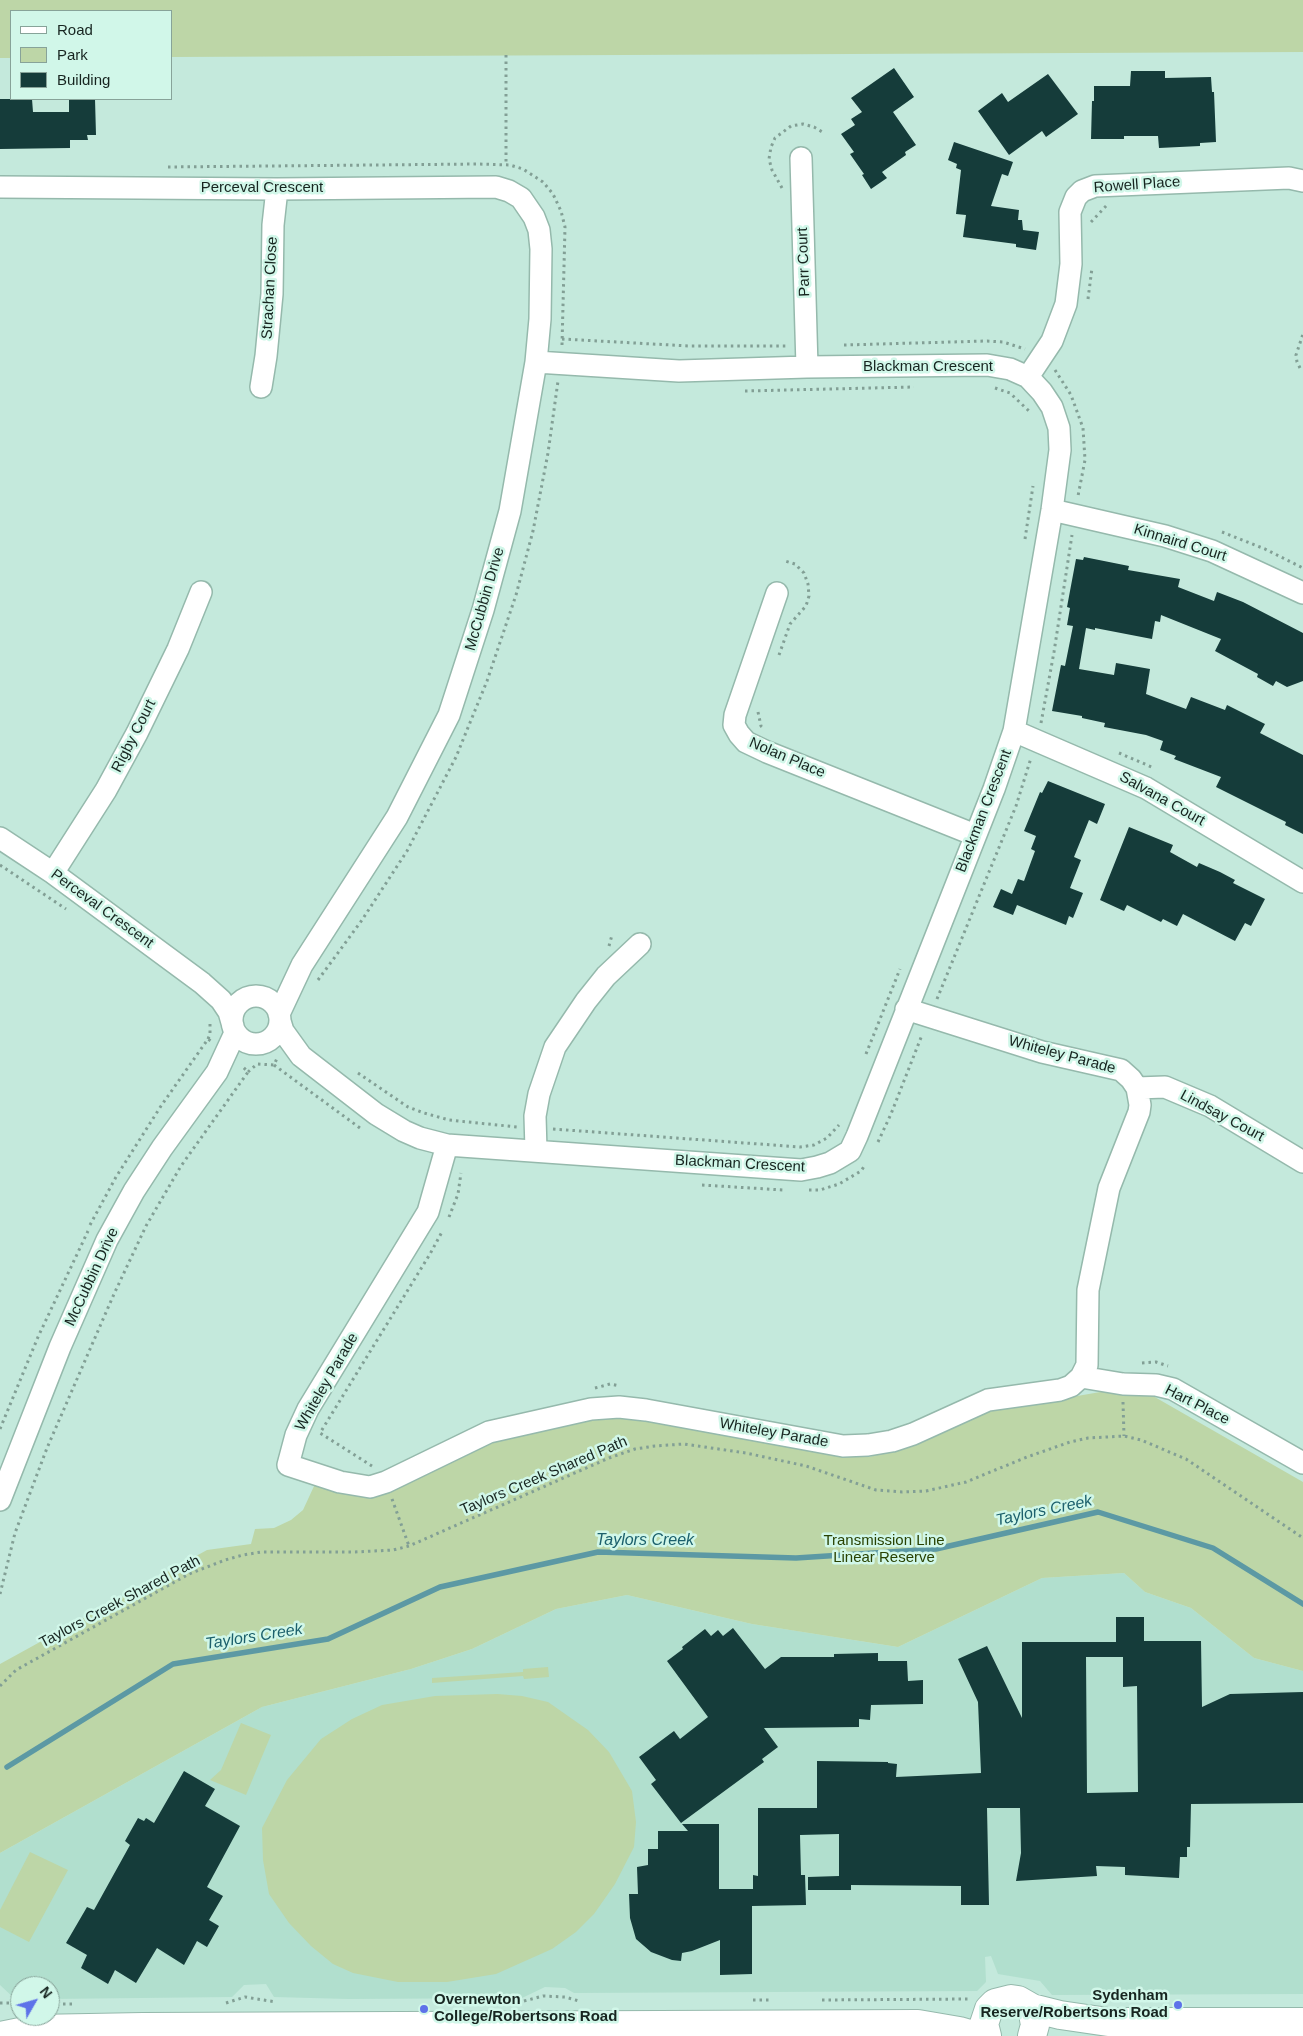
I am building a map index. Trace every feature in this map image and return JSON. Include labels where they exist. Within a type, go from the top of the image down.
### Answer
[{"type":"street","name":"Parr Court","points":[[801,158],[807,367]]},
{"type":"street","name":"Rowell Place","points":[[1028,377],[1052,341],[1066,304],[1071,264],[1070,212],[1076,197],[1082,191],[1095,186],[1289,178],[1303,181]]},
{"type":"street","name":"Perceval Crescent","points":[[0,187],[277,189],[496,187],[509,191],[521,198]]},
{"type":"street","name":"Strachan Close","points":[[261,387],[272,294],[273,225],[277,189]]},
{"type":"street","name":"McCubbin Drive","points":[[280,1017],[302,965],[397,817],[449,715],[483,610],[510,511],[536,362],[540,319],[539,230],[534,217],[521,198]]},
{"type":"street","name":"Blackman Crescent","points":[[245,1037],[275,1045],[286,1056],[390,1123],[420,1138],[447,1145],[801,1170],[830,1163],[850,1151],[994,789],[1014,731],[1052,510],[1060,450],[1059,428],[1052,407],[1042,392],[1028,377],[1010,370],[986,365],[807,367],[559,374],[536,362]]},
{"type":"street","name":"Kinnaird Court","points":[[1052,510],[1165,536],[1212,551],[1303,593]]},
{"type":"street","name":"Rigby Court","points":[[53,873],[106,790],[138,734],[178,650],[201,592]]},
{"type":"street","name":"Nolan Place","points":[[776,593],[735,715],[734,725],[739,734],[746,742],[767,752],[975,834]]},
{"type":"street","name":"Salvana Court","points":[[1014,731],[1146,788],[1303,882]]},
{"type":"street","name":"Perceval Crescent","points":[[0,838],[53,873],[202,983],[221,1000],[245,1037]]},
{"type":"street","points":[[536,1150],[539,1094],[555,1047],[568,1025],[591,994],[606,976],[640,944]]},
{"type":"street","name":"McCubbin Drive","points":[[255,997],[282,983],[302,965]]},
{"type":"street","name":"Perceval Crescent","points":[[202,983],[237,996],[255,997]]},
{"type":"street","points":[[255,997],[272,1002],[280,1017],[276,1034],[266,1042],[245,1037],[234,1011],[238,1005],[255,997]]},
{"type":"street","name":"Whiteley Parade","points":[[906,1009],[1042,1052],[1121,1070],[1131,1079],[1136,1088]]},
{"type":"street","name":"Blackman Crescent","points":[[280,1017],[286,1056]]},
{"type":"street","name":"McCubbin Drive","points":[[0,1500],[60,1347],[107,1240],[134,1191],[162,1148],[245,1037]]},
{"type":"street","name":"Lindsay Court","points":[[1136,1088],[1165,1087],[1210,1106],[1303,1162]]},
{"type":"street","points":[[1081,1377],[1087,1365],[1088,1290],[1109,1188],[1139,1112],[1140,1105],[1136,1088]]},
{"type":"street","name":"Whiteley Parade","points":[[447,1145],[428,1212],[308,1409],[296,1435],[286,1474],[312,1474],[356,1486],[370,1487],[380,1474],[489,1432],[591,1409],[619,1407],[646,1410],[844,1446],[868,1445],[892,1441],[913,1434],[988,1400],[1060,1390],[1071,1386],[1081,1377]]},
{"type":"street","name":"Hart Place","points":[[1081,1377],[1123,1384],[1156,1384],[1173,1389],[1303,1463]]},
{"type":"street","points":[[0,2036],[35,2029],[256,2026],[523,2031],[918,2024],[964,2016],[981,2004],[1011,1999],[1018,2000],[1032,2008],[1060,2015],[1108,2022],[1303,2022]]},
{"type":"street","points":[[981,2004],[987,2036]]},
{"type":"street","points":[[1032,2008],[1035,2025],[1032,2036]]},
{"type":"street","points":[[0,2022],[35,2029]]},
{"type":"street","points":[[1044,2036],[1073,2028],[1108,2022]]},
{"type":"street","points":[[918,2024],[976,2036]]},
{"type":"path","points":[[506,55],[506,165]]},
{"type":"path","points":[[784,197],[783,189],[772,170],[770,158],[771,147],[775,138],[792,126],[803,124],[814,127],[824,134]]},
{"type":"path","points":[[166,167],[506,165],[523,169],[543,182],[553,194],[561,210],[565,227],[562,339],[559,374],[548,454],[533,531],[516,595],[487,681],[456,757],[407,851],[362,920],[317,982]]},
{"type":"path","points":[[1300,368],[1296,355],[1303,334]]},
{"type":"path","points":[[562,339],[689,346],[786,346],[786,336]]},
{"type":"path","points":[[874,1149],[891,1114],[1016,806],[1037,741],[1054,652],[1085,460],[1083,428],[1071,395],[1055,370]]},
{"type":"path","points":[[559,374],[568,385]]},
{"type":"path","points":[[742,391],[918,387]]},
{"type":"path","points":[[992,387],[1010,393],[1024,404],[1033,416]]},
{"type":"path","points":[[1024,544],[1034,480]]},
{"type":"path","points":[[777,660],[790,624],[806,606],[809,596],[808,584],[804,574],[795,564],[785,561]]},
{"type":"path","points":[[760,704],[757,713],[761,726],[769,730]]},
{"type":"path","points":[[0,865],[69,911]]},
{"type":"path","points":[[866,1055],[901,965]]},
{"type":"path","points":[[208,1016],[211,1029],[208,1039]]},
{"type":"path","points":[[248,1072],[257,1064],[286,1056],[361,1129]]},
{"type":"path","points":[[352,1069],[408,1107],[449,1120],[536,1128],[718,1139],[800,1147],[814,1145],[827,1138],[840,1124]]},
{"type":"path","points":[[802,1190],[820,1190],[839,1184],[861,1171],[870,1158]]},
{"type":"path","points":[[442,1166],[462,1167],[458,1194],[448,1220]]},
{"type":"path","points":[[700,1185],[785,1190]]},
{"type":"path","points":[[409,1546],[380,1474],[320,1433],[430,1254],[443,1229]]},
{"type":"path","points":[[593,1388],[610,1384],[629,1388]]},
{"type":"path","points":[[1123,1384],[1124,1436]]},
{"type":"path","name":"Taylors Creek Shared Path","points":[[0,1686],[11,1674],[189,1574],[225,1560],[261,1552],[388,1551],[409,1546],[609,1458],[635,1449],[655,1446],[684,1444],[746,1453],[806,1466],[876,1490],[902,1492],[926,1491],[966,1482],[1070,1442],[1095,1437],[1124,1436],[1141,1440],[1186,1460],[1231,1488],[1303,1538]]},
{"type":"path","points":[[818,2000],[981,2004]]},
{"type":"shaded area","points":[[1124,1573],[1145,1592],[1191,1608],[1254,1658],[1303,1671],[1303,1994],[1052,1995],[1040,1981],[998,1974],[991,1956],[985,1957],[986,1982],[977,1991],[574,1993],[565,1988],[545,1987],[522,1998],[348,1999],[274,1997],[266,1984],[244,1985],[232,1997],[60,1999],[60,1976],[10,1976],[10,1994],[0,1985],[0,1853],[262,1707],[411,1669],[472,1649],[556,1609],[627,1595],[752,1624],[898,1647],[1042,1578]]},
{"type":"green space","points":[[0,0],[1303,0],[1303,52],[172,57],[172,10],[10,10],[10,58],[0,58]]},
{"type":"green space","name":"Transmission Line Linear Reserve","points":[[1106,1391],[1153,1396],[1303,1482],[1303,1671],[1254,1658],[1191,1608],[1145,1592],[1124,1573],[1042,1578],[898,1647],[752,1624],[627,1595],[556,1609],[472,1649],[411,1669],[262,1707],[0,1853],[0,1664],[207,1550],[251,1544],[255,1529],[274,1528],[291,1520],[303,1510],[315,1484],[340,1491],[493,1441],[536,1430],[608,1416],[633,1418],[846,1456],[869,1457],[908,1447],[977,1415],[1004,1405],[1060,1399]]},
{"type":"green space","points":[[548,1667],[549,1677],[524,1679],[523,1676],[432,1683],[432,1678],[523,1672],[523,1669]]},
{"type":"green space","points":[[497,1694],[522,1696],[548,1702],[588,1730],[609,1752],[632,1791],[636,1822],[634,1847],[615,1884],[594,1914],[576,1932],[552,1949],[496,1974],[447,1982],[398,1982],[353,1973],[333,1964],[311,1946],[289,1923],[269,1894],[263,1860],[262,1828],[287,1780],[321,1739],[352,1719],[382,1705],[435,1696]]},
{"type":"green space","points":[[241,1723],[271,1735],[246,1795],[210,1780],[221,1770]]},
{"type":"green space","points":[[30,1852],[68,1870],[29,1942],[0,1927],[0,1910]]},
{"type":"building","points":[[894,68],[914,97],[893,112],[916,145],[905,152],[906,155],[882,172],[887,178],[871,189],[862,175],[864,174],[850,154],[854,152],[841,134],[855,125],[851,119],[862,112],[851,98]]},
{"type":"building","points":[[1131,71],[1165,71],[1165,78],[1211,77],[1212,92],[1214,92],[1216,142],[1200,143],[1200,146],[1159,148],[1158,136],[1124,136],[1124,139],[1091,139],[1094,86],[1130,86]]},
{"type":"building","points":[[1048,74],[1078,114],[1046,137],[1042,131],[1009,155],[978,111],[1002,93],[1008,102]]},
{"type":"building","points":[[0,99],[32,100],[33,112],[69,112],[69,100],[95,100],[96,135],[87,135],[88,140],[70,140],[70,148],[0,149]]},
{"type":"building","points":[[954,142],[1013,162],[1008,176],[1002,174],[991,206],[1019,210],[1018,220],[1022,220],[1023,230],[1039,232],[1036,250],[1016,247],[1016,244],[963,237],[966,215],[956,214],[961,170],[956,168],[957,164],[948,160]]},
{"type":"building","points":[[1084,557],[1129,566],[1128,570],[1180,579],[1178,587],[1214,601],[1217,592],[1243,602],[1303,633],[1303,681],[1287,687],[1276,681],[1273,686],[1257,677],[1258,674],[1215,651],[1221,639],[1161,615],[1160,622],[1155,621],[1152,639],[1086,628],[1079,669],[1114,675],[1116,663],[1150,669],[1146,694],[1186,709],[1191,697],[1225,710],[1227,705],[1265,724],[1260,733],[1303,755],[1303,834],[1285,825],[1286,822],[1216,787],[1221,777],[1174,759],[1176,756],[1160,750],[1163,741],[1146,735],[1104,727],[1105,723],[1082,718],[1082,716],[1052,711],[1061,665],[1065,666],[1073,626],[1067,625],[1070,608],[1067,607],[1076,559],[1083,560]]},
{"type":"building","points":[[1048,781],[1105,804],[1097,824],[1089,820],[1074,857],[1081,860],[1070,888],[1083,893],[1073,918],[1069,916],[1066,925],[1017,905],[1013,915],[993,907],[1001,889],[1012,894],[1018,879],[1024,881],[1035,851],[1031,849],[1036,836],[1024,831],[1040,792],[1042,793]]},
{"type":"building","points":[[1129,827],[1173,845],[1170,852],[1197,867],[1199,863],[1220,872],[1235,880],[1233,883],[1265,899],[1251,926],[1245,923],[1235,941],[1183,914],[1177,926],[1163,919],[1161,922],[1127,905],[1124,911],[1100,900]]},
{"type":"building","points":[[1116,1617],[1144,1617],[1144,1641],[1201,1641],[1202,1707],[1230,1694],[1303,1692],[1303,1803],[1191,1804],[1190,1847],[1187,1847],[1187,1857],[1180,1857],[1179,1878],[1125,1875],[1125,1867],[1096,1866],[1097,1876],[1016,1881],[1021,1853],[1020,1808],[987,1808],[989,1905],[961,1905],[961,1886],[851,1885],[851,1890],[808,1890],[808,1877],[839,1876],[839,1834],[800,1835],[801,1875],[805,1875],[806,1905],[752,1906],[752,1974],[720,1975],[720,1940],[682,1953],[681,1961],[672,1960],[651,1952],[636,1939],[630,1918],[629,1894],[638,1894],[637,1867],[648,1865],[648,1849],[658,1849],[658,1831],[688,1831],[682,1824],[719,1824],[719,1889],[753,1889],[753,1875],[758,1876],[758,1808],[817,1808],[817,1761],[888,1762],[897,1764],[896,1777],[981,1773],[978,1702],[958,1659],[987,1646],[1022,1718],[1022,1642],[1116,1642]],"holes":[[[1086,1657],[1123,1657],[1123,1687],[1137,1686],[1138,1792],[1087,1793]]]},
{"type":"building","points":[[733,1628],[765,1669],[781,1657],[834,1657],[834,1654],[878,1653],[878,1661],[907,1661],[908,1681],[923,1680],[923,1704],[871,1705],[870,1720],[859,1719],[859,1727],[764,1728],[778,1747],[762,1759],[764,1762],[681,1823],[651,1784],[656,1780],[639,1757],[674,1731],[680,1739],[708,1717],[667,1661],[705,1629],[711,1636],[718,1630],[723,1636]]},
{"type":"building","points":[[184,1771],[215,1789],[205,1806],[240,1826],[207,1887],[223,1896],[209,1920],[219,1926],[207,1947],[197,1941],[184,1965],[157,1948],[136,1983],[115,1970],[108,1984],[81,1968],[87,1955],[66,1943],[87,1907],[94,1910],[130,1845],[125,1841],[138,1818],[144,1821],[146,1818],[154,1823]]},
{"type":"waterway","name":"Taylors Creek","points":[[7,1767],[173,1664],[328,1639],[440,1587],[598,1552],[796,1558],[936,1549],[1098,1512],[1213,1548],[1303,1604]]},
{"type":"place","name":"Sydenham Reserve/Robertsons Road","points":[[1178,2005]]},
{"type":"place","name":"Overnewton College/Robertsons Road","points":[[424,2009]]}]
